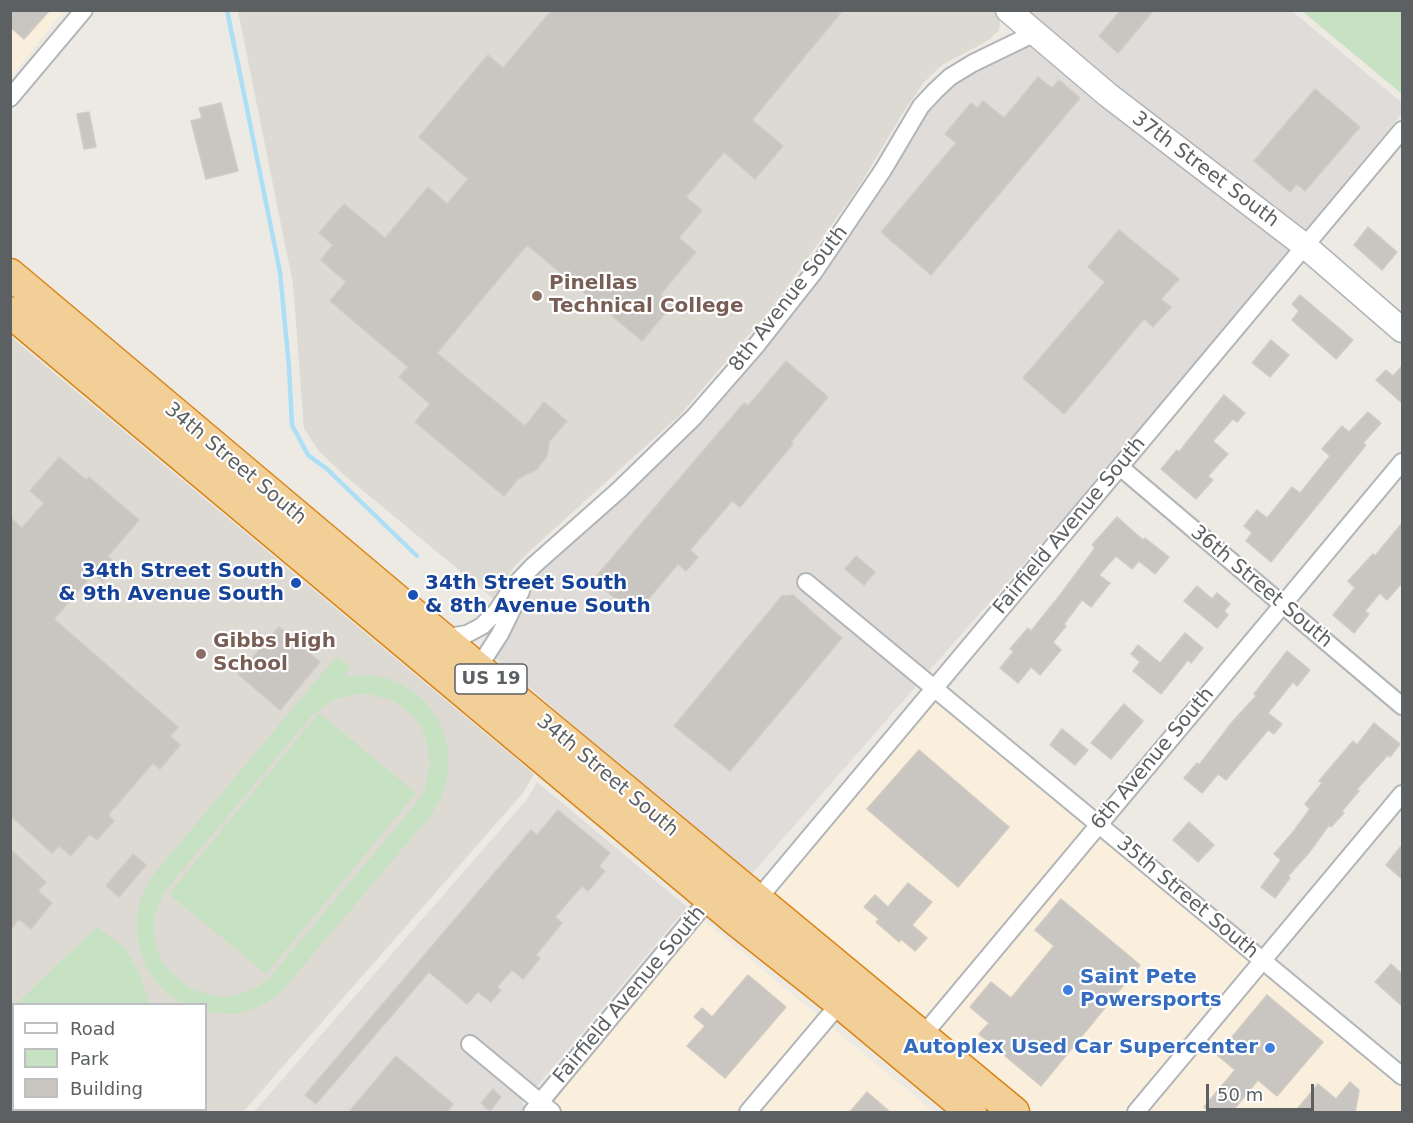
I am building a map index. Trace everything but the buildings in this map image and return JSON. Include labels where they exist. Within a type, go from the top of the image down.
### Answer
[{"type":"highway","name":"34th Street South","points":[[10,274],[478,668],[747,912],[840,1003],[913,1047]]},
{"type":"highway","name":"34th Street South","points":[[10,312],[412,651],[719,887]]},
{"type":"highway","points":[[412,651],[478,668]]},
{"type":"highway","name":"34th Street South","points":[[747,912],[913,1047],[971,1105],[1014,1113]]},
{"type":"street","points":[[10,98],[84,10]]},
{"type":"street","name":"37th Street South","points":[[1008,10],[1116,101],[1305,246],[1402,330]]},
{"type":"street","name":"8th Avenue South","points":[[442,638],[467,634],[482,626],[533,566],[619,490],[694,417],[755,347],[842,232],[883,170],[921,106],[935,91],[950,77],[973,63],[1035,33]]},
{"type":"street","name":"Fairfield Avenue South","points":[[747,912],[1402,130]]},
{"type":"street","name":"6th Avenue South","points":[[913,1047],[1402,462]]},
{"type":"street","name":"36th Street South","points":[[1120,467],[1402,706]]},
{"type":"street","name":"8th Avenue South","points":[[478,668],[500,634],[533,566]]},
{"type":"street","name":"35th Street South","points":[[806,582],[1402,1076]]},
{"type":"street","points":[[1136,1113],[1402,794]]},
{"type":"street","name":"Fairfield Avenue South","points":[[542,1109],[719,887]]},
{"type":"street","points":[[747,1113],[840,1003]]},
{"type":"street","points":[[470,1044],[542,1109]]},
{"type":"shaded area","name":"Pinellas Technical College","points":[[998,10],[1001,17],[999,30],[989,40],[942,65],[924,82],[858,188],[771,309],[680,415],[513,568],[494,599],[344,475],[319,451],[304,429],[293,284],[238,11]]},
{"type":"shaded area","points":[[11,11],[63,11],[11,77]]},
{"type":"shaded area","points":[[1019,11],[1292,11],[1402,103],[1402,113],[1302,234]]},
{"type":"shaded area","points":[[1034,43],[1292,246],[1091,488],[927,673],[804,571],[795,582],[918,684],[750,876],[495,658],[508,638],[540,571],[625,496],[700,423],[762,352],[849,237],[890,175],[928,111],[955,83]]},
{"type":"shaded area","name":"Gibbs High School","points":[[10,336],[534,774],[523,793],[243,1112],[11,1112]]},
{"type":"shaded area","points":[[936,699],[1088,825],[922,1024],[772,895]]},
{"type":"shaded area","points":[[537,782],[687,907],[522,1104],[526,1107],[521,1112],[254,1112],[528,798]]},
{"type":"shaded area","points":[[1100,836],[1252,961],[1125,1112],[1026,1112],[934,1034]]},
{"type":"shaded area","points":[[703,920],[818,1016],[737,1112],[564,1112],[551,1102]]},
{"type":"shaded area","points":[[1265,972],[1402,1086],[1402,1112],[1146,1112]]},
{"type":"shaded area","points":[[831,1027],[934,1112],[758,1112]]},
{"type":"green space","points":[[1302,11],[1402,11],[1402,94]]},
{"type":"green space","points":[[337,656],[351,668],[344,677],[370,675],[401,684],[427,704],[437,718],[448,750],[446,784],[440,800],[431,815],[281,992],[267,1002],[251,1010],[234,1014],[207,1012],[207,1003],[181,1003],[156,982],[146,967],[137,933],[137,915],[141,898],[149,882]],"holes":[[[357,694],[370,694],[394,701],[413,716],[426,739],[430,764],[425,789],[419,800],[270,977],[259,986],[232,996],[218,997],[191,989],[169,971],[156,946],[154,917],[165,891],[313,714],[333,700]]]},
{"type":"green space","points":[[319,713],[416,793],[266,974],[169,894]]},
{"type":"green space","points":[[97,927],[125,948],[140,975],[150,1003],[17,1003]]},
{"type":"waterway","points":[[227,10],[280,272],[292,425],[308,455],[327,469],[417,556]]},
{"type":"place","name":"Pinellas Technical College","points":[[537,296]]},
{"type":"place","name":"34th Street South & 9th Avenue South","points":[[296,583]]},
{"type":"place","name":"34th Street South & 8th Avenue South","points":[[413,595]]},
{"type":"place","name":"Gibbs High School","points":[[201,654]]},
{"type":"place","name":"Saint Pete Powersports","points":[[1068,990]]},
{"type":"place","name":"Autoplex Used Car Supercenter","points":[[1270,1048]]}]
